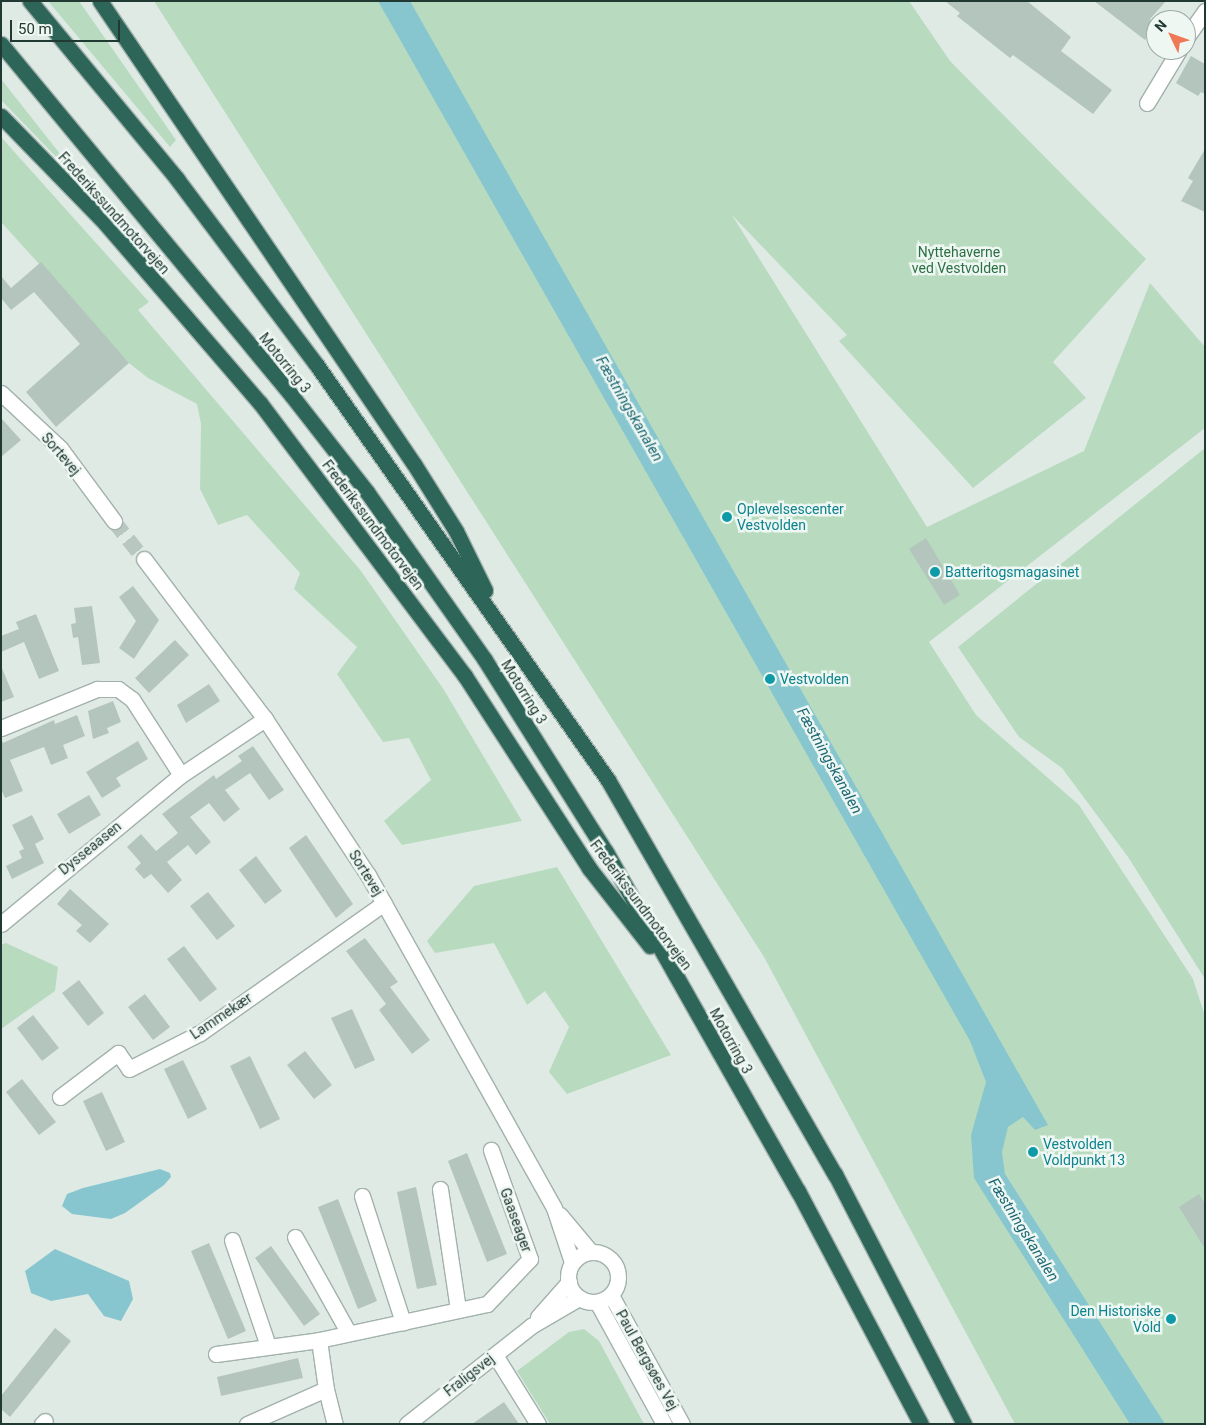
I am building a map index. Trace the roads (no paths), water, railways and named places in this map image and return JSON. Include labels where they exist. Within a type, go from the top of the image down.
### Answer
[{"type":"highway","points":[[30,1],[183,186],[316,364],[506,631]]},
{"type":"highway","points":[[100,1],[414,464],[456,531],[506,631]]},
{"type":"highway","name":"Motorring 3","points":[[1,44],[292,396],[367,492],[485,660],[606,852],[798,1191],[921,1424]]},
{"type":"highway","name":"Frederikssundmotorvejen","points":[[1,116],[105,223],[260,403],[465,676],[589,868],[681,984]]},
{"type":"highway","name":"Motorring 3","points":[[506,631],[608,780],[835,1174],[964,1424]]},
{"type":"street","points":[[1196,24],[1205,11]]},
{"type":"street","points":[[1147,103],[1173,60]]},
{"type":"street","name":"Sortevej","points":[[1,393],[60,448],[114,521]]},
{"type":"street","name":"Sortevej","points":[[144,559],[265,720],[384,903],[554,1208],[572,1262]]},
{"type":"street","points":[[1,728],[97,689],[118,689],[132,699],[181,775]]},
{"type":"street","name":"Dysseaasen","points":[[1,924],[181,775],[265,720]]},
{"type":"street","name":"Lammekær","points":[[60,1097],[118,1053],[129,1069],[200,1033],[384,903]]},
{"type":"street","name":"Gaaseager","points":[[216,1354],[319,1340],[348,1332],[487,1304],[530,1259],[491,1150]]},
{"type":"street","points":[[440,1189],[458,1310]]},
{"type":"street","points":[[362,1196],[403,1322]]},
{"type":"street","name":"Sortevej","points":[[554,1208],[590,1251]]},
{"type":"street","points":[[295,1238],[348,1332]]},
{"type":"street","points":[[232,1240],[268,1346]]},
{"type":"street","points":[[590,1251],[606,1254],[617,1266],[619,1281],[611,1295],[597,1302],[579,1298],[568,1282],[572,1262],[590,1251]]},
{"type":"street","name":"Fraligsvej","points":[[407,1424],[530,1326],[568,1282]]},
{"type":"street","name":"Paul Bergsøes Vej","points":[[611,1295],[682,1424]]},
{"type":"street","name":"Fraligsvej","points":[[530,1326],[579,1298]]},
{"type":"street","name":"Paul Bergsøes Vej","points":[[597,1302],[664,1424]]},
{"type":"street","points":[[319,1340],[326,1389],[335,1424]]},
{"type":"street","points":[[495,1355],[538,1424]]},
{"type":"street","points":[[247,1424],[326,1389]]},
{"type":"water","name":"Fæstningskanalen","points":[[378,1],[410,1],[1048,1125],[1035,1130],[1023,1117],[1008,1127],[1002,1152],[1005,1174],[1165,1424],[1130,1424],[974,1178],[971,1135],[986,1082],[970,1041]]},
{"type":"water","points":[[160,1169],[170,1173],[171,1177],[164,1185],[125,1213],[111,1219],[72,1214],[62,1206],[67,1194],[83,1188]]},
{"type":"water","points":[[55,1249],[129,1281],[133,1299],[121,1321],[104,1316],[88,1294],[51,1301],[31,1293],[25,1271]]},
{"type":"tunnel","points":[[114,521],[144,559]]},
{"type":"place","name":"Oplevelsescenter Vestvolden","points":[[727,517]]},
{"type":"place","name":"Batteritogsmagasinet","points":[[935,572]]},
{"type":"place","name":"Vestvolden","points":[[770,679]]},
{"type":"place","name":"Vestvolden Voldpunkt 13","points":[[1033,1152]]},
{"type":"place","name":"Den Historiske Vold","points":[[1171,1319]]},
{"type":"park label","name":"Nyttehaverne ved Vestvolden","points":[[959,260]]}]
